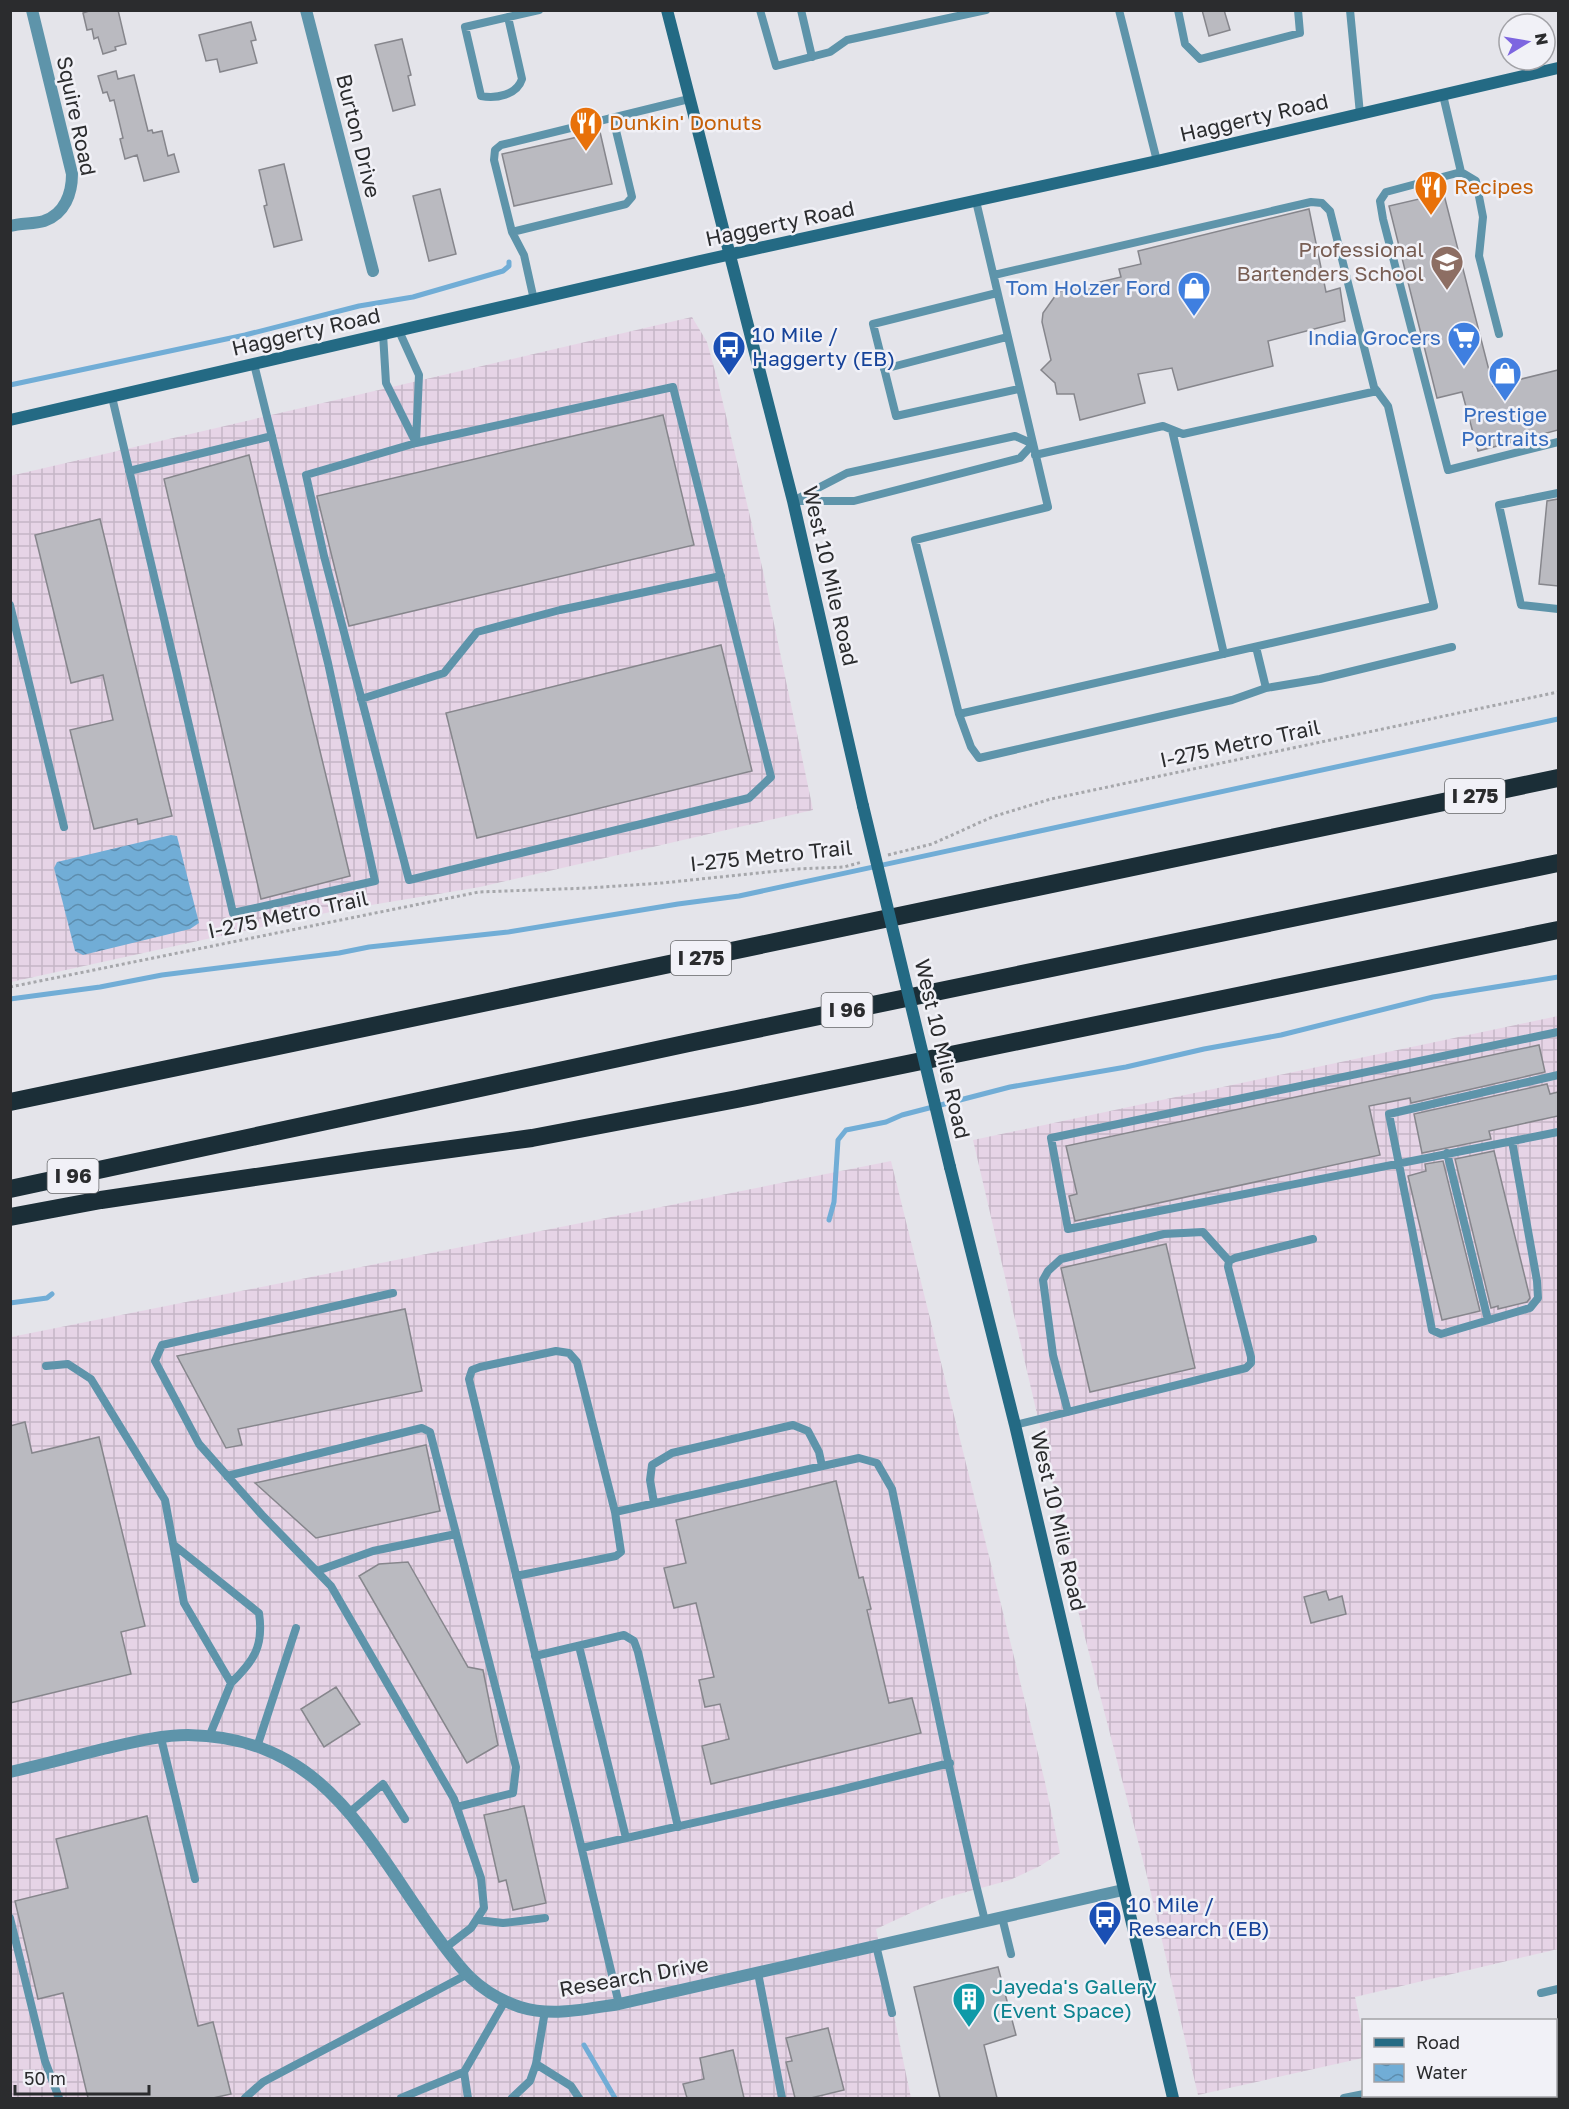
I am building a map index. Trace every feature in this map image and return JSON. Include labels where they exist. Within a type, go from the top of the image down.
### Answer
[{"type":"highway","name":"I 275","points":[[10,1102],[1558,778]]},
{"type":"highway","name":"I 96","points":[[10,1189],[688,1043],[1558,863]]},
{"type":"highway","points":[[10,1217],[100,1200],[532,1138],[737,1099],[1554,933]]},
{"type":"main road","name":"West 10 Mile Road","points":[[666,10],[793,501],[863,806],[1015,1425],[1173,2098]]},
{"type":"main road","name":"Haggerty Road","points":[[10,420],[1558,68]]},
{"type":"street","name":"Squire Road","points":[[10,226],[45,221],[60,210],[72,187],[72,174],[32,10]]},
{"type":"street","name":"Burton Drive","points":[[306,10],[373,271]]},
{"type":"street","name":"Research Drive","points":[[10,1772],[128,1743],[187,1735],[240,1742],[282,1757],[305,1770],[326,1787],[350,1812],[466,1976],[505,2001],[522,2008],[545,2011],[576,2010],[619,2004],[1123,1890]]},
{"type":"lane","points":[[508,17],[522,79],[516,92],[489,98],[481,96],[465,27],[508,17],[539,10]]},
{"type":"lane","points":[[760,10],[776,66],[830,52],[847,40],[986,10]]},
{"type":"lane","points":[[801,10],[812,57]]},
{"type":"lane","points":[[1119,10],[1157,160]]},
{"type":"lane","points":[[1178,10],[1185,44],[1200,60],[1300,33],[1298,10]]},
{"type":"lane","points":[[1350,10],[1360,114]]},
{"type":"lane","points":[[1443,95],[1461,172],[1476,181],[1483,217],[1479,256],[1499,334]]},
{"type":"lane","points":[[534,300],[524,255],[512,232],[494,160],[495,150],[501,145],[689,99]]},
{"type":"lane","points":[[512,232],[626,204],[632,197],[613,118]]},
{"type":"lane","points":[[1461,172],[1386,192],[1380,201],[1448,470],[1558,442]]},
{"type":"lane","points":[[976,201],[1048,507],[915,540],[959,714],[971,747],[979,758],[1232,700],[1266,688],[1320,679],[1452,647]]},
{"type":"lane","points":[[959,714],[1434,606],[1388,406],[1374,387],[1330,211],[1322,203],[1311,202],[994,275]]},
{"type":"lane","points":[[997,293],[873,324],[896,416],[1020,389]]},
{"type":"lane","points":[[399,331],[419,375],[416,443]]},
{"type":"lane","points":[[383,334],[386,383],[416,443]]},
{"type":"lane","points":[[884,369],[1007,338]]},
{"type":"lane","points":[[112,397],[233,913],[375,881],[328,663],[254,364]]},
{"type":"lane","points":[[673,387],[771,777],[749,798],[409,880],[324,556],[306,476],[416,443],[673,387]]},
{"type":"lane","points":[[1035,455],[1163,426],[1183,434],[1377,391]]},
{"type":"lane","points":[[1172,430],[1224,654]]},
{"type":"lane","points":[[129,471],[272,436]]},
{"type":"lane","points":[[793,501],[847,473],[1015,436],[1033,444]]},
{"type":"lane","points":[[793,501],[854,501],[1020,458],[1033,444]]},
{"type":"lane","points":[[1558,493],[1499,505],[1521,605],[1558,609]]},
{"type":"lane","points":[[362,699],[444,673],[477,632],[560,610],[721,576]]},
{"type":"lane","points":[[10,605],[64,827]]},
{"type":"lane","points":[[1257,646],[1266,688]]},
{"type":"lane","points":[[1558,1032],[1051,1138],[1068,1229],[1558,1132]]},
{"type":"lane","points":[[1512,1141],[1538,1298],[1530,1308],[1442,1334],[1432,1330],[1389,1114],[1558,1075]]},
{"type":"lane","points":[[1447,1153],[1488,1320]]},
{"type":"lane","points":[[1068,1412],[1053,1355],[1043,1280],[1048,1271],[1061,1259],[1164,1234],[1203,1232],[1229,1261]]},
{"type":"lane","points":[[1229,1261],[1313,1239]]},
{"type":"lane","points":[[1015,1425],[1246,1368],[1251,1363],[1228,1267],[1229,1261]]},
{"type":"lane","points":[[393,1293],[162,1345],[154,1361],[199,1444],[261,1515],[332,1586],[454,1799],[481,1878],[484,1908],[471,1928],[445,1948]]},
{"type":"lane","points":[[516,1576],[616,1556],[621,1552],[615,1512],[577,1362],[568,1353],[556,1350],[480,1367],[472,1370],[469,1379],[535,1656],[619,2004]]},
{"type":"lane","points":[[46,1366],[68,1364],[91,1379],[165,1500],[184,1603],[231,1683]]},
{"type":"lane","points":[[654,1503],[650,1480],[651,1465],[672,1454],[793,1425],[808,1431],[819,1452],[822,1466]]},
{"type":"lane","points":[[226,1476],[422,1428],[430,1432],[516,1767],[513,1793],[457,1807]]},
{"type":"lane","points":[[615,1512],[858,1458],[877,1463],[892,1489],[950,1763],[960,1821],[985,1921]]},
{"type":"lane","points":[[317,1571],[373,1551],[456,1534]]},
{"type":"lane","points":[[174,1545],[259,1612],[261,1627],[259,1644],[249,1665],[231,1683],[209,1737]]},
{"type":"lane","points":[[257,1747],[296,1628]]},
{"type":"lane","points":[[535,1656],[624,1635],[634,1641],[678,1827]]},
{"type":"lane","points":[[579,1646],[626,1838]]},
{"type":"lane","points":[[161,1738],[195,1879]]},
{"type":"lane","points":[[582,1848],[950,1763]]},
{"type":"lane","points":[[350,1812],[383,1784],[405,1819]]},
{"type":"lane","points":[[1002,1917],[1011,1954]]},
{"type":"lane","points":[[10,1918],[45,2061],[59,2098]]},
{"type":"lane","points":[[478,1920],[504,1923],[545,1918]]},
{"type":"lane","points":[[876,1946],[892,2013]]},
{"type":"lane","points":[[758,1973],[782,2098]]},
{"type":"lane","points":[[245,2098],[263,2082],[466,1976]]},
{"type":"lane","points":[[1541,1993],[1558,1989]]},
{"type":"lane","points":[[401,2098],[464,2072],[505,2001]]},
{"type":"lane","points":[[512,2098],[530,2081],[536,2064],[545,2011]]},
{"type":"lane","points":[[536,2064],[571,2086],[579,2098]]},
{"type":"lane","points":[[464,2072],[468,2098]]},
{"type":"lane","points":[[1344,2098],[1362,2094]]},
{"type":"path","name":"I-275 Metro Trail","points":[[888,855],[932,844],[992,817],[1051,799],[1558,693]]},
{"type":"path","name":"I-275 Metro Trail","points":[[10,987],[479,892],[662,883],[797,869],[844,867],[866,861]]},
{"type":"shaded area","points":[[692,317],[707,342],[718,382],[763,571],[813,810],[480,887],[335,911],[11,982],[10,476]]},
{"type":"shaded area","points":[[1558,1016],[1558,1949],[1355,1997],[1362,2030],[1362,2058],[1198,2095],[1146,1872],[1060,1539],[1052,1478],[973,1140]]},
{"type":"shaded area","points":[[891,1161],[1045,1782],[1060,1853],[1040,1866],[1010,1880],[941,1899],[876,1929],[911,2098],[11,2098],[11,1337]]},
{"type":"water","points":[[171,835],[177,836],[199,923],[190,929],[83,955],[75,951],[54,868],[57,862]]},
{"type":"building","points":[[92,10],[118,10],[126,44],[103,54],[98,37],[94,39],[92,29],[87,30],[83,13]]},
{"type":"building","points":[[1202,10],[1224,10],[1230,30],[1209,36]]},
{"type":"building","points":[[251,22],[256,40],[251,41],[257,63],[220,72],[217,59],[206,61],[199,35]]},
{"type":"building","points":[[402,39],[411,75],[408,76],[415,105],[393,111],[375,45]]},
{"type":"building","points":[[116,71],[118,79],[134,75],[148,131],[152,130],[153,133],[162,131],[168,156],[174,154],[179,172],[144,181],[137,155],[125,159],[120,139],[123,138],[114,100],[110,101],[107,92],[103,93],[98,76]]},
{"type":"building","points":[[600,132],[612,184],[514,206],[502,154]]},
{"type":"building","points":[[284,164],[302,240],[274,247],[264,206],[267,205],[259,170]]},
{"type":"building","points":[[1442,187],[1493,386],[1558,370],[1558,430],[1478,451],[1462,392],[1437,398],[1389,206],[1428,197],[1427,191]]},
{"type":"building","points":[[440,189],[456,254],[429,261],[413,196]]},
{"type":"building","name":"Tom Holzer Ford","points":[[1309,209],[1326,292],[1340,288],[1345,321],[1268,341],[1273,366],[1178,390],[1172,368],[1138,374],[1145,403],[1080,420],[1074,394],[1057,394],[1055,383],[1041,370],[1051,360],[1042,322],[1043,313],[1058,292],[1121,277],[1119,269],[1141,264],[1138,251]]},
{"type":"building","points":[[663,415],[694,545],[349,626],[317,496]]},
{"type":"building","points":[[249,455],[350,876],[261,899],[164,479]]},
{"type":"building","points":[[1558,499],[1558,586],[1539,584],[1547,501]]},
{"type":"building","points":[[100,519],[172,816],[138,824],[137,819],[94,829],[70,730],[113,720],[103,675],[71,683],[35,535]]},
{"type":"building","points":[[721,645],[752,771],[477,838],[446,713]]},
{"type":"building","points":[[1539,1045],[1545,1072],[1411,1103],[1410,1098],[1369,1106],[1380,1155],[1075,1221],[1069,1196],[1077,1194],[1066,1146]]},
{"type":"building","points":[[1547,1084],[1550,1094],[1558,1092],[1558,1116],[1489,1131],[1491,1139],[1422,1153],[1414,1114]]},
{"type":"building","points":[[1494,1151],[1530,1298],[1527,1302],[1498,1309],[1498,1306],[1491,1308],[1455,1159]]},
{"type":"building","points":[[1443,1161],[1480,1311],[1442,1320],[1408,1176],[1426,1171],[1425,1164]]},
{"type":"building","points":[[1166,1244],[1195,1368],[1090,1392],[1061,1268]]},
{"type":"building","points":[[405,1309],[422,1391],[238,1429],[242,1445],[226,1448],[177,1356]]},
{"type":"building","points":[[25,1422],[32,1453],[99,1437],[145,1626],[121,1632],[131,1674],[10,1703],[10,1426]]},
{"type":"building","points":[[426,1445],[440,1511],[316,1538],[255,1483]]},
{"type":"building","points":[[836,1481],[859,1578],[863,1577],[871,1609],[867,1610],[889,1703],[912,1698],[921,1733],[711,1784],[702,1746],[729,1739],[720,1704],[705,1707],[699,1680],[714,1677],[696,1603],[674,1608],[664,1568],[686,1563],[676,1520]]},
{"type":"building","points":[[408,1562],[468,1667],[483,1670],[498,1745],[467,1763],[359,1576],[379,1564]]},
{"type":"building","points":[[1326,1591],[1329,1600],[1342,1596],[1346,1614],[1311,1623],[1304,1597]]},
{"type":"building","points":[[336,1687],[360,1724],[324,1747],[301,1709]]},
{"type":"building","points":[[524,1806],[546,1903],[513,1910],[506,1880],[499,1882],[484,1815]]},
{"type":"building","points":[[147,1816],[198,2026],[213,2022],[231,2094],[213,2098],[88,2098],[63,1993],[38,1999],[15,1901],[68,1888],[56,1839]]},
{"type":"building","points":[[998,1967],[1016,2035],[984,2045],[997,2098],[940,2098],[914,1987]]},
{"type":"building","points":[[828,2028],[844,2090],[811,2098],[795,2098],[786,2062],[792,2061],[786,2038]]},
{"type":"building","points":[[733,2050],[744,2098],[687,2098],[683,2084],[704,2079],[700,2058]]},
{"type":"waterway","points":[[10,385],[245,335],[359,306],[413,297],[503,271],[509,266],[509,262]]},
{"type":"waterway","points":[[10,999],[100,987],[162,975],[339,953],[369,947],[508,932],[739,896],[1558,719]]},
{"type":"waterway","points":[[829,1220],[834,1202],[838,1140],[846,1130],[886,1122],[902,1115],[1010,1087],[1126,1067],[1204,1049],[1281,1035],[1433,997],[1558,977]]},
{"type":"waterway","points":[[10,1303],[47,1298],[52,1294]]},
{"type":"waterway","points":[[584,2045],[615,2098]]},
{"type":"place","name":"Dunkin' Donuts","points":[[586,152]]},
{"type":"place","name":"Recipes","points":[[1431,216]]},
{"type":"place","name":"Professional Bartenders School","points":[[1447,291]]},
{"type":"place","name":"Tom Holzer Ford","points":[[1194,317]]},
{"type":"place","name":"India Grocers","points":[[1464,367]]},
{"type":"place","name":"10 Mile / Haggerty (EB)","points":[[729,376]]},
{"type":"place","name":"Prestige Portraits","points":[[1505,402]]},
{"type":"place","name":"10 Mile / Research (EB)","points":[[1105,1946]]},
{"type":"place","name":"Jayeda's Gallery (Event Space)","points":[[969,2028]]}]
